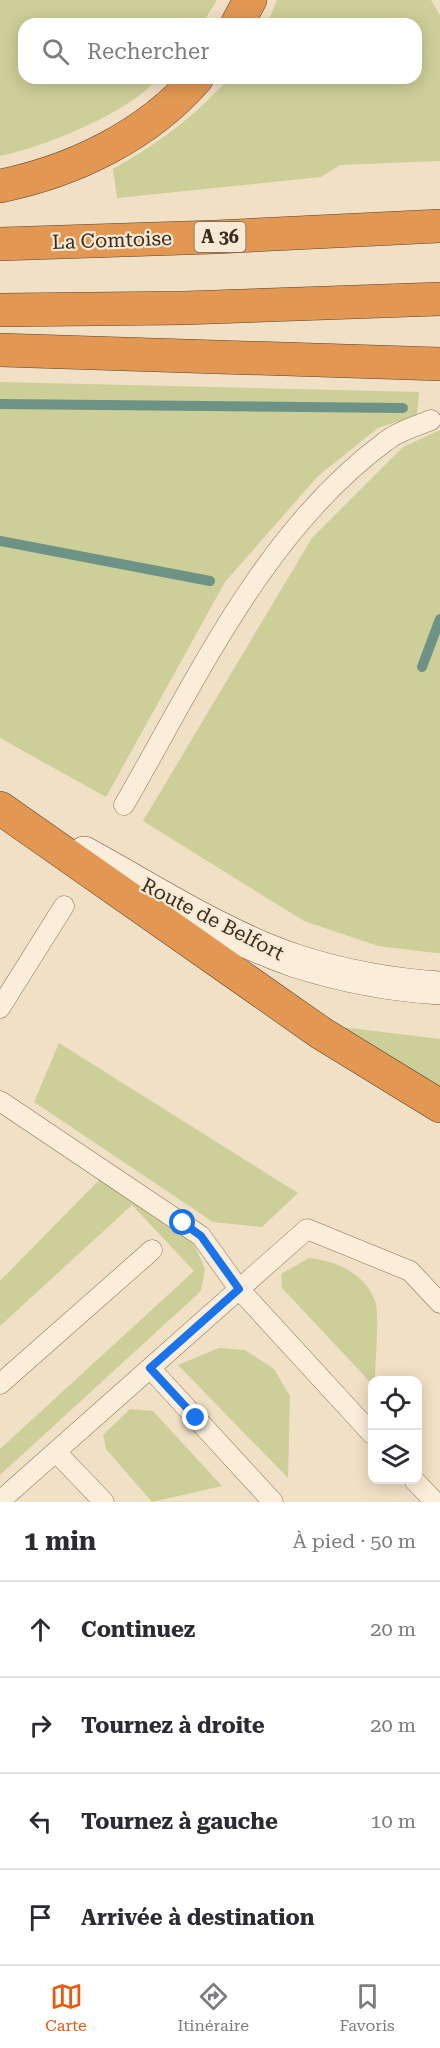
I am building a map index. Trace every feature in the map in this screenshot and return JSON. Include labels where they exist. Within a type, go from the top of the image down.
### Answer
[{"type":"highway","points":[[240,18],[250,0]]},
{"type":"highway","points":[[0,186],[54,171],[120,141],[166,110],[191,84]]},
{"type":"highway","name":"La Comtoise","points":[[0,244],[440,226]]},
{"type":"highway","points":[[0,310],[184,308],[440,299]]},
{"type":"highway","points":[[0,350],[440,364]]},
{"type":"highway","points":[[0,808],[321,1033],[440,1106]]},
{"type":"main road","name":"Route de Belfort","points":[[0,808],[224,928],[294,960],[347,976],[402,986],[440,988]]},
{"type":"lane","points":[[124,805],[251,585],[312,508],[387,439],[431,420]]},
{"type":"lane","points":[[0,1008],[64,906]]},
{"type":"lane","points":[[0,1101],[201,1236],[239,1289],[368,1430]]},
{"type":"lane","points":[[0,1501],[307,1229],[410,1271],[440,1302]]},
{"type":"lane","points":[[0,1384],[152,1250]]},
{"type":"lane","points":[[150,1368],[273,1502]]},
{"type":"lane","points":[[56,1452],[104,1502]]},
{"type":"lane","points":[[419,1484],[435,1502]]},
{"type":"green space","points":[[0,0],[217,0],[206,18],[18,18],[18,84],[152,84],[127,104],[85,127],[39,145],[0,156]]},
{"type":"green space","points":[[277,0],[431,0],[440,15],[440,161],[340,165],[321,177],[117,198],[113,169],[145,150],[175,128],[203,105],[223,84],[422,84],[422,18],[270,18]]},
{"type":"green space","points":[[0,382],[419,392],[417,415],[378,428],[318,476],[225,582],[106,797],[0,738]]},
{"type":"green space","points":[[440,430],[440,953],[436,953],[378,946],[304,921],[143,821],[312,538],[403,447]]},
{"type":"green space","points":[[333,1026],[440,1039],[440,1089]]},
{"type":"green space","points":[[59,1043],[298,1193],[262,1227],[213,1222],[34,1102]]},
{"type":"green space","points":[[101,1178],[192,1240],[205,1269],[201,1291],[0,1475],[0,1449],[194,1271],[132,1205],[0,1326],[0,1281]]},
{"type":"green space","points":[[309,1258],[339,1265],[364,1282],[376,1307],[375,1376],[368,1376],[368,1380],[282,1288],[281,1274]]},
{"type":"green space","points":[[219,1348],[245,1350],[274,1369],[290,1396],[288,1478],[178,1365]]},
{"type":"green space","points":[[130,1409],[153,1411],[222,1486],[152,1502],[106,1449],[103,1435]]},
{"type":"waterway","points":[[0,404],[403,408]]},
{"type":"waterway","points":[[0,541],[210,581]]},
{"type":"waterway","points":[[422,667],[440,619]]},
{"type":"route","points":[[183,1223],[201,1236],[239,1289],[150,1368],[196,1418]]}]
